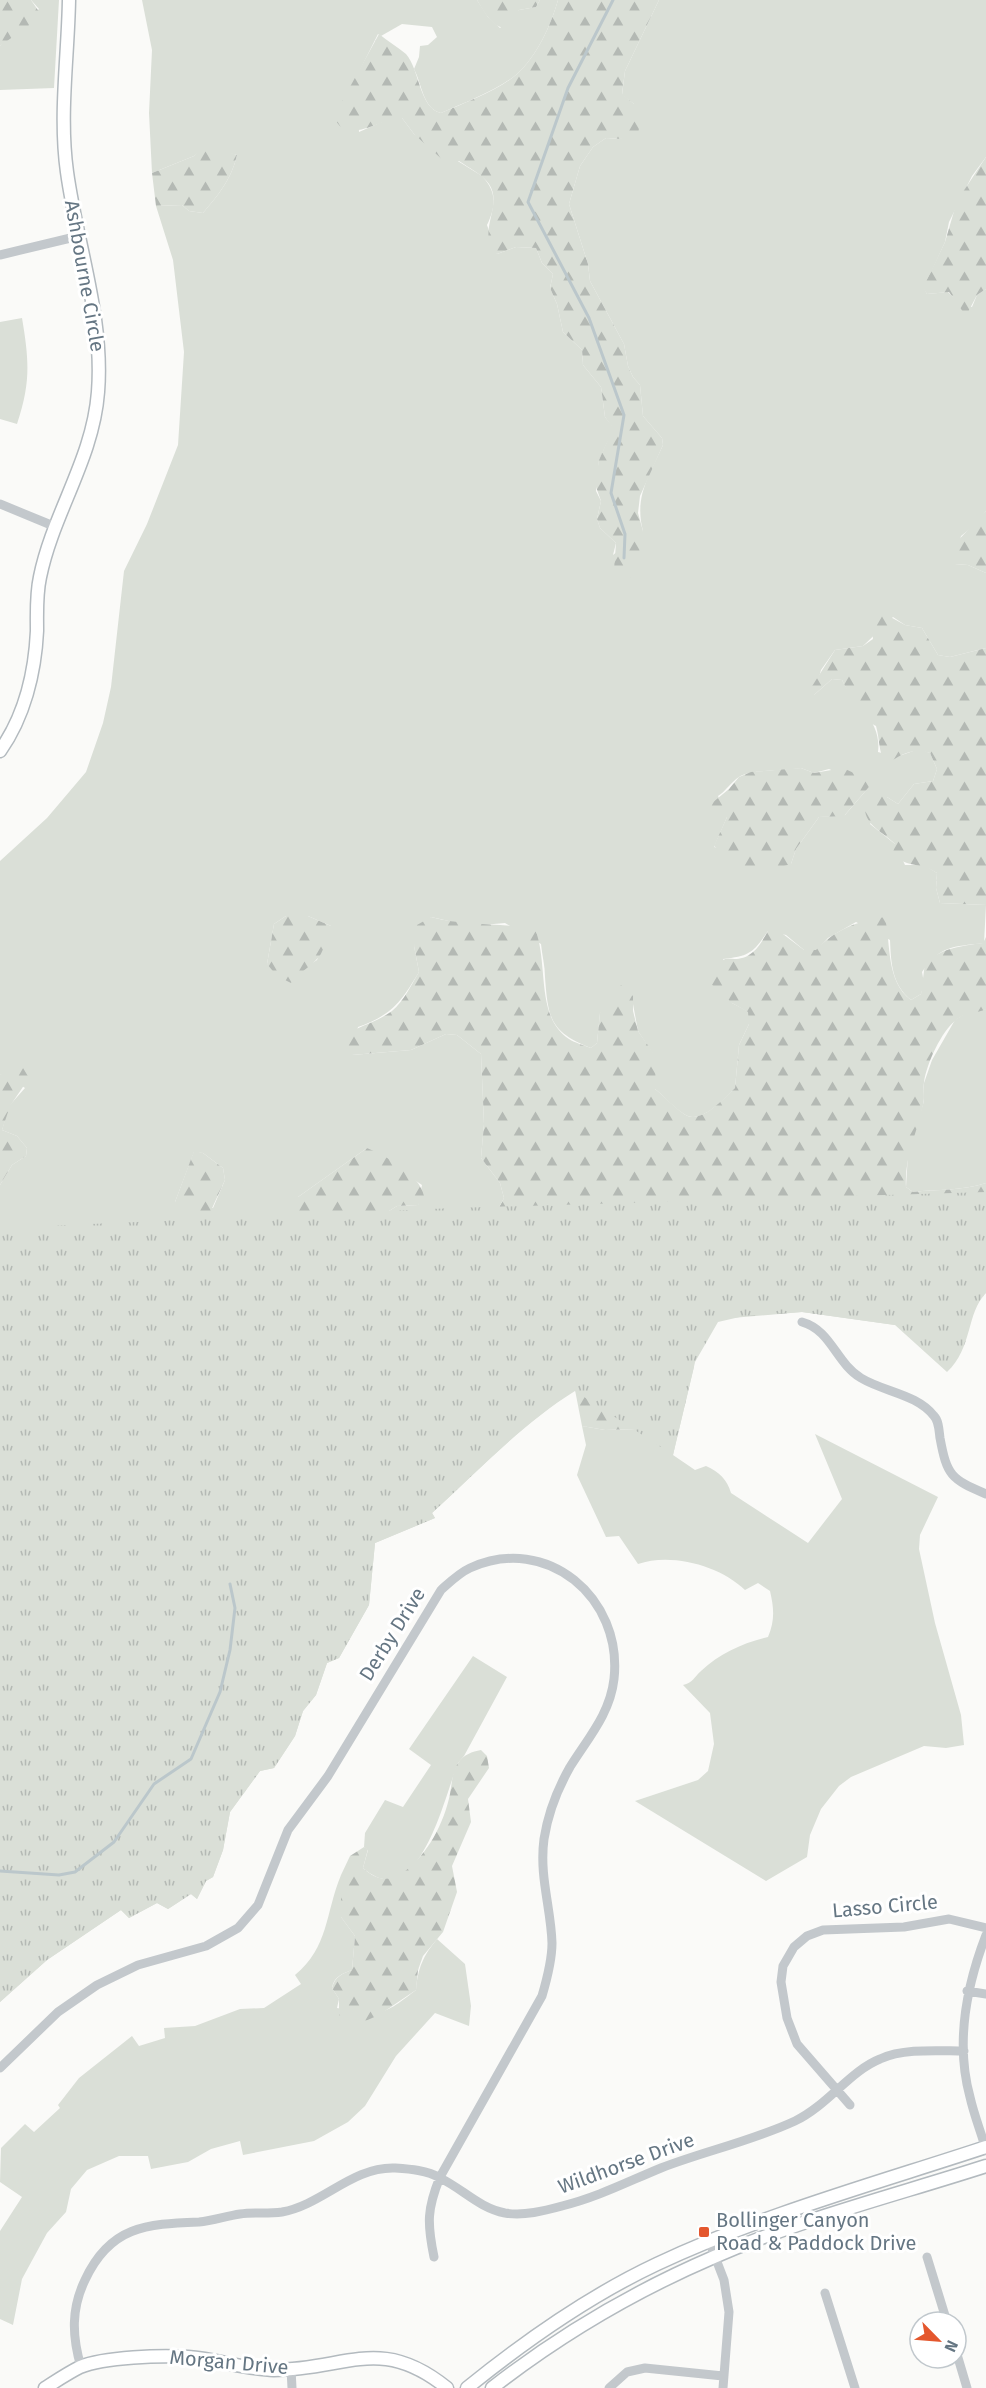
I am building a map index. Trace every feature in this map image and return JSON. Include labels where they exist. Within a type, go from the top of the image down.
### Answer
[{"type":"street","name":"Ashbourne Circle","points":[[0,751],[20,715],[27,694],[34,661],[40,577],[56,527],[86,454],[98,395],[100,367],[96,330],[64,139],[69,0]]},
{"type":"street","points":[[0,255],[79,236]]},
{"type":"street","points":[[0,504],[56,527]]},
{"type":"street","points":[[802,1322],[821,1330],[843,1363],[861,1378],[927,1408],[936,1418],[950,1474],[963,1484],[986,1494]]},
{"type":"street","name":"Derby Drive","points":[[0,2068],[58,2012],[97,1985],[138,1965],[206,1946],[238,1928],[258,1905],[288,1830],[328,1776],[441,1590],[469,1568],[499,1560],[528,1559],[561,1570],[586,1589],[605,1620],[612,1638],[614,1677],[604,1715],[570,1768],[555,1796],[548,1819],[543,1842],[543,1890],[552,1943],[549,1974],[542,1996],[440,2177],[429,2210],[428,2225],[434,2257]]},
{"type":"street","name":"Lasso Circle","points":[[850,2105],[797,2044],[787,2018],[781,1982],[783,1965],[794,1947],[807,1936],[823,1930],[904,1927],[949,1919],[986,1928]]},
{"type":"street","points":[[467,2388],[521,2346],[593,2298],[656,2264],[709,2241],[815,2203],[986,2148],[969,2096],[964,2051],[967,1991],[986,1935]]},
{"type":"street","points":[[967,1991],[986,1994]]},
{"type":"street","name":"Wildhorse Drive","points":[[81,2367],[73,2322],[78,2295],[91,2266],[113,2242],[133,2230],[165,2222],[201,2222],[241,2214],[282,2212],[312,2204],[339,2186],[364,2174],[391,2168],[424,2171],[440,2177],[481,2205],[505,2213],[529,2214],[612,2191],[660,2169],[777,2130],[814,2112],[862,2069],[880,2058],[898,2054],[964,2051]]},
{"type":"street","points":[[492,2388],[532,2357],[604,2312],[716,2256],[821,2218],[986,2166]]},
{"type":"street","points":[[709,2241],[724,2280],[729,2312],[723,2388]]},
{"type":"street","points":[[927,2257],[943,2310]]},
{"type":"street","points":[[825,2293],[855,2388]]},
{"type":"street","name":"Morgan Drive","points":[[45,2388],[81,2367],[144,2356],[190,2357],[236,2366],[291,2369],[363,2357],[391,2359],[415,2367],[447,2388]]},
{"type":"street","points":[[609,2388],[627,2372],[645,2368],[723,2376]]},
{"type":"street","points":[[291,2369],[292,2388]]},
{"type":"street","points":[[962,2370],[967,2388]]},
{"type":"green space","points":[[0,0],[31,0],[42,16],[0,46]]},
{"type":"green space","points":[[31,0],[59,0],[54,88],[0,90],[0,46],[39,9]]},
{"type":"green space","points":[[142,0],[477,0],[488,17],[500,28],[519,10],[536,7],[540,0],[558,0],[542,40],[531,58],[517,74],[491,91],[441,113],[430,107],[414,69],[419,57],[420,46],[428,45],[437,37],[432,27],[402,24],[381,36],[378,34],[356,78],[359,132],[393,117],[402,118],[414,134],[482,176],[493,194],[492,212],[487,225],[497,254],[516,247],[536,248],[542,263],[553,274],[550,288],[557,304],[563,332],[582,350],[583,365],[601,387],[605,417],[614,428],[599,460],[596,491],[601,501],[597,519],[600,528],[616,543],[613,555],[643,531],[640,508],[644,487],[663,445],[662,438],[643,416],[640,385],[628,366],[624,344],[590,281],[588,264],[569,204],[580,166],[593,147],[606,138],[621,139],[634,104],[622,95],[625,71],[659,0],[986,0],[986,157],[972,176],[949,222],[945,242],[924,288],[927,294],[948,292],[959,303],[972,307],[977,295],[986,289],[986,511],[976,524],[961,536],[955,564],[968,565],[986,573],[986,648],[950,657],[938,655],[922,628],[905,625],[893,617],[863,646],[835,650],[821,670],[814,695],[832,679],[842,680],[872,722],[878,741],[878,752],[896,757],[919,749],[930,753],[937,769],[933,781],[914,784],[898,804],[887,797],[870,824],[895,844],[905,865],[924,865],[937,873],[936,888],[940,903],[986,905],[984,943],[948,949],[935,957],[922,972],[924,983],[921,994],[911,1000],[896,980],[890,940],[856,922],[828,938],[817,950],[804,950],[786,935],[768,931],[750,952],[723,959],[732,1003],[749,1012],[749,1024],[739,1045],[735,1088],[705,1114],[690,1117],[655,1089],[655,1057],[638,1031],[633,1004],[600,1013],[597,1043],[591,1048],[577,1042],[559,1029],[550,1013],[541,944],[505,923],[471,926],[431,917],[414,946],[419,972],[407,992],[394,1006],[379,1018],[358,1027],[352,1055],[411,1050],[446,1034],[457,1035],[481,1054],[484,1124],[481,1158],[500,1183],[504,1198],[491,1222],[575,1390],[501,1448],[432,1513],[435,1518],[375,1543],[369,1605],[339,1658],[327,1663],[316,1695],[303,1711],[295,1736],[274,1768],[260,1771],[230,1812],[223,1850],[213,1877],[206,1881],[197,1899],[191,1894],[168,1909],[157,1903],[129,1918],[121,1910],[47,1960],[0,2002],[0,1185],[12,1165],[26,1156],[27,1148],[17,1136],[2,1130],[9,1106],[25,1088],[4,1074],[0,1075],[0,861],[47,818],[86,772],[103,723],[111,687],[124,571],[147,524],[178,445],[184,352],[173,260],[156,206],[182,205],[189,211],[203,213],[228,179],[237,155],[203,147],[194,156],[152,173],[149,113],[152,50]],"holes":[[[801,768],[814,773],[829,769],[869,787],[845,815],[819,817],[796,849],[791,864],[714,847],[727,817],[718,796],[744,774]],[[286,916],[308,916],[331,926],[317,960],[298,972],[267,964],[274,924]],[[367,1148],[422,1185],[418,1205],[397,1206],[389,1211],[298,1197]],[[194,1152],[203,1153],[223,1168],[225,1180],[213,1208],[175,1202]]]},
{"type":"green space","points":[[477,0],[540,0],[536,7],[519,10],[509,29],[494,23]]},
{"type":"green space","points":[[558,0],[659,0],[625,71],[622,94],[634,104],[641,114],[638,135],[621,139],[606,138],[593,147],[580,166],[569,204],[588,264],[590,281],[624,344],[628,366],[640,385],[643,416],[662,438],[663,445],[640,496],[638,513],[643,531],[638,560],[630,578],[614,570],[616,543],[600,528],[597,519],[601,501],[595,484],[599,460],[613,428],[605,417],[601,387],[583,365],[582,350],[563,332],[557,304],[550,288],[553,274],[542,263],[536,248],[516,247],[497,254],[489,238],[493,193],[489,184],[479,174],[459,161],[445,162],[414,134],[402,118],[365,129],[346,130],[339,125],[334,116],[379,34],[406,54],[428,104],[441,113],[491,91],[517,74],[531,58],[542,40]]},
{"type":"green space","points":[[206,141],[209,145],[237,155],[228,179],[214,199],[203,213],[189,211],[182,205],[156,206],[152,173],[194,156]]},
{"type":"green space","points":[[986,157],[986,289],[977,295],[966,316],[949,292],[927,294],[923,288],[945,242],[957,201]]},
{"type":"green space","points":[[22,318],[26,346],[27,383],[17,424],[0,419],[0,322]]},
{"type":"green space","points":[[986,511],[986,573],[968,565],[955,564],[948,551]]},
{"type":"green space","points":[[885,614],[905,625],[922,628],[938,655],[950,657],[986,648],[986,905],[940,903],[936,888],[937,873],[925,867],[904,862],[892,855],[895,844],[875,828],[868,819],[865,807],[876,795],[887,797],[898,804],[914,784],[933,781],[937,769],[930,753],[918,751],[906,753],[886,765],[880,750],[876,726],[861,718],[842,680],[832,679],[814,695],[809,691],[835,650],[863,646],[873,639],[871,622]]},
{"type":"green space","points":[[801,768],[814,773],[843,768],[869,780],[869,787],[844,816],[819,817],[796,849],[791,864],[768,869],[750,868],[741,865],[714,846],[727,817],[704,816],[706,808],[729,789],[739,777],[751,772]]},
{"type":"green space","points":[[286,916],[308,916],[331,926],[333,937],[319,957],[291,983],[277,976],[267,964],[274,924]]},
{"type":"green space","points":[[431,917],[458,922],[535,929],[551,1017],[558,1029],[577,1043],[591,1048],[597,1043],[600,1013],[621,985],[633,996],[633,1011],[638,1031],[656,1057],[655,1089],[690,1117],[704,1114],[735,1088],[739,1045],[749,1024],[748,1012],[732,1003],[710,983],[714,971],[718,963],[723,960],[739,959],[753,952],[768,931],[779,931],[804,950],[816,950],[839,931],[865,921],[885,917],[893,973],[903,992],[911,1000],[921,994],[925,963],[945,951],[983,943],[986,937],[986,1009],[963,1016],[950,1025],[931,1057],[924,1085],[924,1102],[907,1166],[906,1187],[913,1192],[959,1189],[986,1183],[986,1293],[895,1325],[802,1312],[697,1321],[694,1367],[676,1442],[664,1446],[638,1429],[605,1430],[582,1426],[575,1390],[491,1222],[504,1198],[500,1183],[481,1158],[484,1124],[481,1054],[457,1035],[446,1034],[411,1050],[352,1055],[335,1045],[348,1034],[392,1011],[400,1003],[419,972],[414,946],[417,925]]},
{"type":"green space","points":[[986,1009],[986,1183],[959,1189],[913,1192],[906,1187],[908,1154],[924,1101],[924,1083],[932,1060],[955,1020],[966,1013]]},
{"type":"green space","points":[[14,1066],[23,1068],[29,1078],[10,1106],[2,1130],[17,1136],[27,1148],[26,1156],[12,1165],[0,1185],[0,1075]]},
{"type":"green space","points":[[367,1148],[393,1161],[416,1180],[424,1196],[418,1205],[397,1206],[389,1211],[283,1229],[298,1197]]},
{"type":"green space","points":[[194,1151],[203,1153],[223,1168],[225,1180],[208,1217],[199,1218],[178,1208],[175,1202]]},
{"type":"green space","points":[[986,1192],[986,1293],[975,1310],[961,1352],[947,1372],[895,1325],[802,1312],[744,1316],[718,1322],[695,1362],[673,1455],[575,1391],[537,1418],[501,1449],[432,1513],[435,1518],[375,1543],[369,1605],[339,1658],[327,1663],[316,1695],[303,1711],[295,1736],[274,1768],[260,1771],[230,1812],[223,1850],[213,1877],[206,1881],[197,1899],[191,1894],[168,1909],[157,1903],[129,1918],[121,1910],[47,1960],[0,2002],[0,1228],[454,1208]]},
{"type":"green space","points":[[582,1426],[605,1430],[638,1429],[664,1446],[676,1442],[673,1455],[695,1470],[706,1466],[715,1471],[725,1480],[731,1493],[808,1543],[842,1499],[815,1434],[938,1497],[920,1535],[919,1549],[935,1623],[961,1715],[964,1745],[946,1748],[924,1746],[851,1777],[839,1786],[821,1809],[810,1835],[807,1857],[766,1881],[635,1801],[698,1780],[708,1771],[714,1744],[710,1713],[683,1685],[724,1654],[750,1642],[768,1637],[773,1620],[772,1603],[770,1591],[758,1583],[745,1590],[723,1574],[680,1561],[651,1561],[638,1564],[619,1536],[606,1537],[577,1475],[586,1445]]},
{"type":"green space","points":[[473,1656],[507,1677],[458,1763],[427,1846],[414,1864],[400,1877],[383,1879],[363,1868],[368,1850],[364,1847],[365,1833],[385,1800],[403,1807],[431,1765],[409,1749]]},
{"type":"green space","points":[[481,1750],[487,1756],[489,1768],[468,1799],[471,1822],[452,1866],[457,1892],[443,1932],[423,1956],[418,1970],[416,1990],[379,2015],[356,2025],[339,2015],[339,1999],[332,1988],[339,1976],[352,1970],[355,1936],[341,1917],[341,1875],[350,1856],[364,1847],[368,1849],[363,1868],[383,1879],[393,1878],[413,1865],[428,1847],[439,1827],[447,1805],[456,1766],[466,1755]]},
{"type":"green space","points":[[341,1875],[341,1917],[355,1936],[352,1970],[339,1976],[332,1988],[339,1999],[337,2008],[372,2013],[395,2006],[416,1990],[422,1963],[437,1939],[465,1964],[471,2006],[469,2026],[435,2013],[396,2056],[365,2106],[348,2122],[314,2141],[243,2155],[240,2141],[211,2149],[188,2162],[151,2169],[148,2156],[119,2156],[87,2170],[71,2189],[66,2212],[47,2233],[22,2279],[13,2325],[0,2319],[0,2231],[22,2197],[0,2182],[1,2148],[25,2124],[34,2132],[60,2108],[58,2105],[79,2078],[132,2036],[139,2046],[165,2038],[164,2028],[195,2026],[240,2009],[264,2008],[301,1984],[295,1975],[306,1964],[320,1941]]},
{"type":"waterway","points":[[613,0],[568,88],[528,202],[589,318],[624,415],[611,493],[625,534],[624,558]]},
{"type":"waterway","points":[[0,1871],[59,1875],[75,1872],[114,1842],[154,1784],[191,1759],[220,1692],[230,1650],[235,1608],[230,1584]]},
{"type":"place","name":"Bollinger Canyon Road & Paddock Drive","points":[[704,2232]]}]
